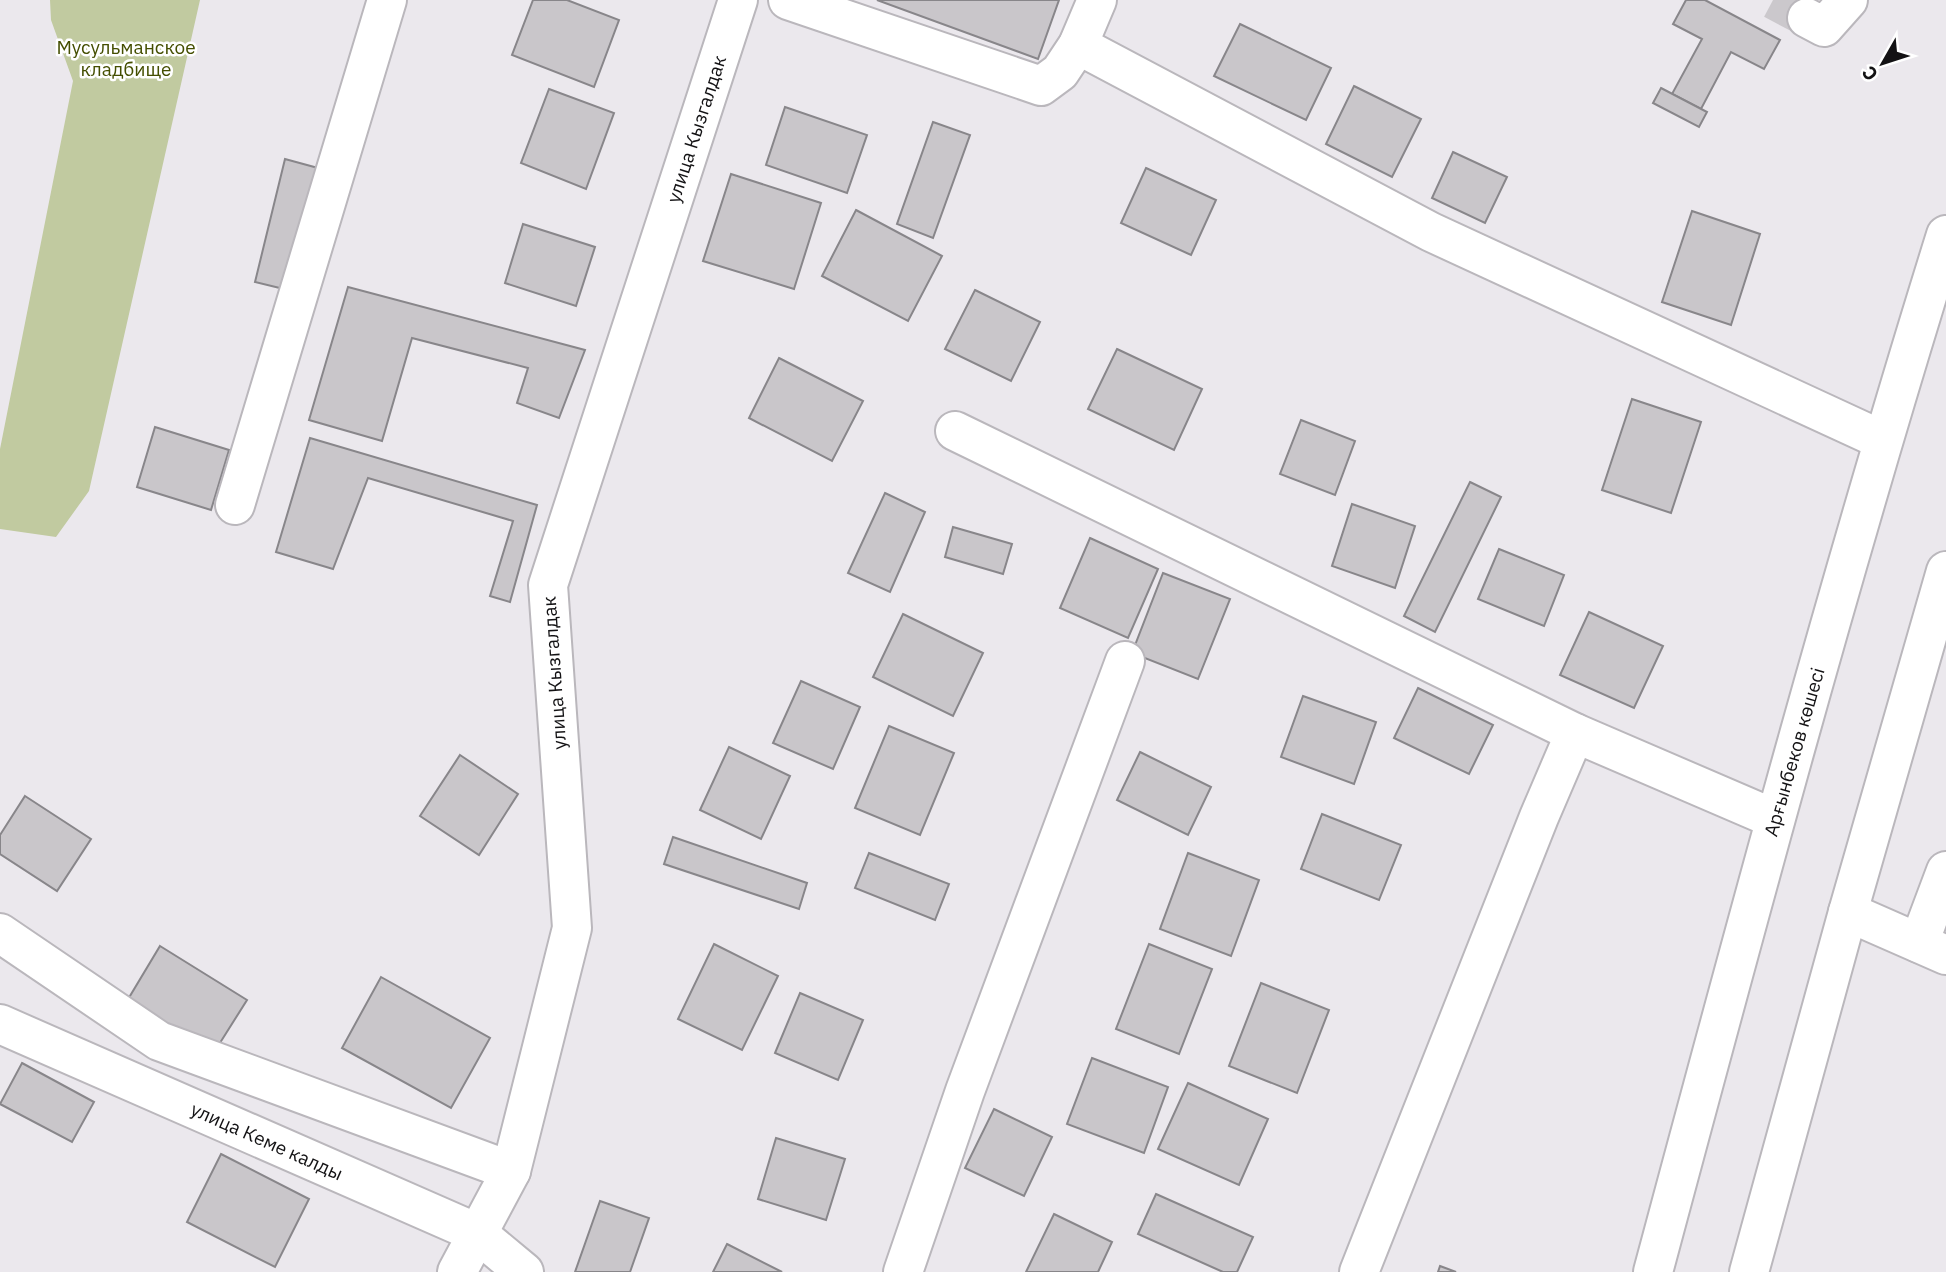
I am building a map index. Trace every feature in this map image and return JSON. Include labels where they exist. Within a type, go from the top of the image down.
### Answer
[{"type":"street","points":[[235,505],[387,0]]},
{"type":"street","name":"улица Кызгалдак","points":[[457,1272],[511,1171],[572,928],[548,584],[738,0]]},
{"type":"street","points":[[789,0],[1041,86],[1060,72],[1078,45],[1097,0]]},
{"type":"street","points":[[1807,18],[1824,27],[1848,0]]},
{"type":"street","points":[[1078,45],[1431,232],[1882,440]]},
{"type":"street","name":"Арғынбеков көшесі","points":[[1653,1272],[1774,819],[1882,440],[1946,235]]},
{"type":"street","points":[[955,431],[1575,733],[1774,819]]},
{"type":"street","points":[[1749,1272],[1848,912],[1939,623],[1946,571]]},
{"type":"street","points":[[903,1272],[965,1091],[1125,661]]},
{"type":"street","points":[[1359,1272],[1539,817],[1575,733]]},
{"type":"street","points":[[1848,912],[1933,949],[1946,871]]},
{"type":"street","points":[[0,933],[159,1041],[511,1171]]},
{"type":"street","name":"улица Кеме калды","points":[[0,1024],[477,1233],[524,1272]]},
{"type":"green space","name":"Мусульманское кладбище","points":[[50,0],[200,0],[89,491],[56,537],[0,529],[0,449],[73,81],[51,20]]},
{"type":"building","points":[[533,0],[567,0],[619,20],[594,87],[512,55]]},
{"type":"building","points":[[877,0],[1059,0],[1038,59]]},
{"type":"building","points":[[1686,0],[1705,0],[1780,40],[1764,69],[1731,52],[1701,109],[1672,94],[1702,39],[1673,24]]},
{"type":"building","points":[[1240,24],[1331,68],[1306,120],[1214,76]]},
{"type":"building","points":[[1354,86],[1421,119],[1392,177],[1326,144]]},
{"type":"building","points":[[1661,88],[1707,112],[1699,127],[1653,103]]},
{"type":"building","points":[[549,89],[614,113],[586,189],[521,163]]},
{"type":"building","points":[[785,107],[867,135],[847,193],[766,165]]},
{"type":"building","points":[[933,122],[970,135],[933,238],[897,224]]},
{"type":"building","points":[[1453,152],[1507,177],[1485,223],[1432,198]]},
{"type":"building","points":[[285,159],[318,168],[288,290],[255,282]]},
{"type":"building","points":[[1146,168],[1216,200],[1191,255],[1121,223]]},
{"type":"building","points":[[731,174],[821,203],[794,289],[703,261]]},
{"type":"building","points":[[856,210],[942,256],[908,321],[822,276]]},
{"type":"building","points":[[1692,211],[1760,234],[1731,325],[1662,302]]},
{"type":"building","points":[[523,224],[595,247],[576,306],[505,283]]},
{"type":"building","points":[[348,287],[585,350],[559,418],[517,403],[528,368],[412,338],[382,441],[309,420]]},
{"type":"building","points":[[975,290],[1040,322],[1011,381],[945,349]]},
{"type":"building","points":[[1117,349],[1202,389],[1174,450],[1088,409]]},
{"type":"building","points":[[779,358],[863,401],[832,461],[749,418]]},
{"type":"building","points":[[1632,399],[1701,422],[1671,513],[1602,490]]},
{"type":"building","points":[[1301,420],[1355,441],[1335,495],[1280,474]]},
{"type":"building","points":[[155,427],[229,450],[211,510],[137,487]]},
{"type":"building","points":[[310,438],[537,505],[510,602],[490,596],[513,521],[368,478],[333,569],[276,552]]},
{"type":"building","points":[[1470,482],[1501,497],[1435,632],[1404,616]]},
{"type":"building","points":[[885,493],[925,512],[890,592],[848,573]]},
{"type":"building","points":[[1352,504],[1415,526],[1395,588],[1332,566]]},
{"type":"building","points":[[953,527],[1012,544],[1003,574],[945,557]]},
{"type":"building","points":[[1090,538],[1158,569],[1128,638],[1060,608]]},
{"type":"building","points":[[1499,549],[1564,575],[1544,626],[1478,599]]},
{"type":"building","points":[[1163,573],[1230,599],[1198,679],[1132,653]]},
{"type":"building","points":[[1589,612],[1663,646],[1634,708],[1560,675]]},
{"type":"building","points":[[903,614],[983,653],[953,716],[873,677]]},
{"type":"building","points":[[801,681],[860,707],[833,769],[773,743]]},
{"type":"building","points":[[1418,688],[1493,725],[1469,774],[1394,738]]},
{"type":"building","points":[[1303,696],[1376,722],[1354,784],[1281,757]]},
{"type":"building","points":[[889,726],[954,753],[920,835],[855,808]]},
{"type":"building","points":[[729,747],[790,776],[761,839],[700,810]]},
{"type":"building","points":[[1140,752],[1211,787],[1188,835],[1117,800]]},
{"type":"building","points":[[460,755],[518,794],[479,855],[420,816]]},
{"type":"building","points":[[25,796],[91,839],[57,891],[0,854],[0,835]]},
{"type":"building","points":[[1322,814],[1401,845],[1379,900],[1301,869]]},
{"type":"building","points":[[673,837],[807,883],[799,909],[664,864]]},
{"type":"building","points":[[869,853],[949,884],[935,920],[855,888]]},
{"type":"building","points":[[1188,853],[1259,880],[1231,956],[1160,929]]},
{"type":"building","points":[[714,944],[778,976],[742,1050],[678,1019]]},
{"type":"building","points":[[1149,944],[1212,969],[1179,1054],[1116,1029]]},
{"type":"building","points":[[160,946],[247,1000],[213,1054],[127,1001]]},
{"type":"building","points":[[381,977],[490,1038],[451,1108],[342,1048]]},
{"type":"building","points":[[1261,983],[1329,1010],[1297,1093],[1229,1066]]},
{"type":"building","points":[[800,993],[863,1020],[838,1080],[775,1053]]},
{"type":"building","points":[[1092,1058],[1168,1087],[1144,1153],[1067,1124]]},
{"type":"building","points":[[22,1063],[94,1102],[72,1142],[0,1104]]},
{"type":"building","points":[[1188,1083],[1268,1119],[1239,1185],[1158,1149]]},
{"type":"building","points":[[994,1109],[1052,1137],[1024,1196],[965,1168]]},
{"type":"building","points":[[776,1138],[845,1159],[826,1220],[758,1199]]},
{"type":"building","points":[[221,1154],[309,1199],[275,1267],[187,1222]]},
{"type":"building","points":[[1156,1194],[1253,1237],[1237,1272],[1223,1272],[1138,1234]]},
{"type":"building","points":[[600,1201],[649,1218],[630,1272],[575,1272]]},
{"type":"building","points":[[1054,1214],[1112,1242],[1098,1272],[1026,1272]]},
{"type":"building","points":[[727,1244],[782,1272],[713,1272]]},
{"type":"building","points":[[1440,1266],[1456,1272],[1438,1272]]},
{"type":"tunnel","points":[[1773,0],[1807,18]]}]
